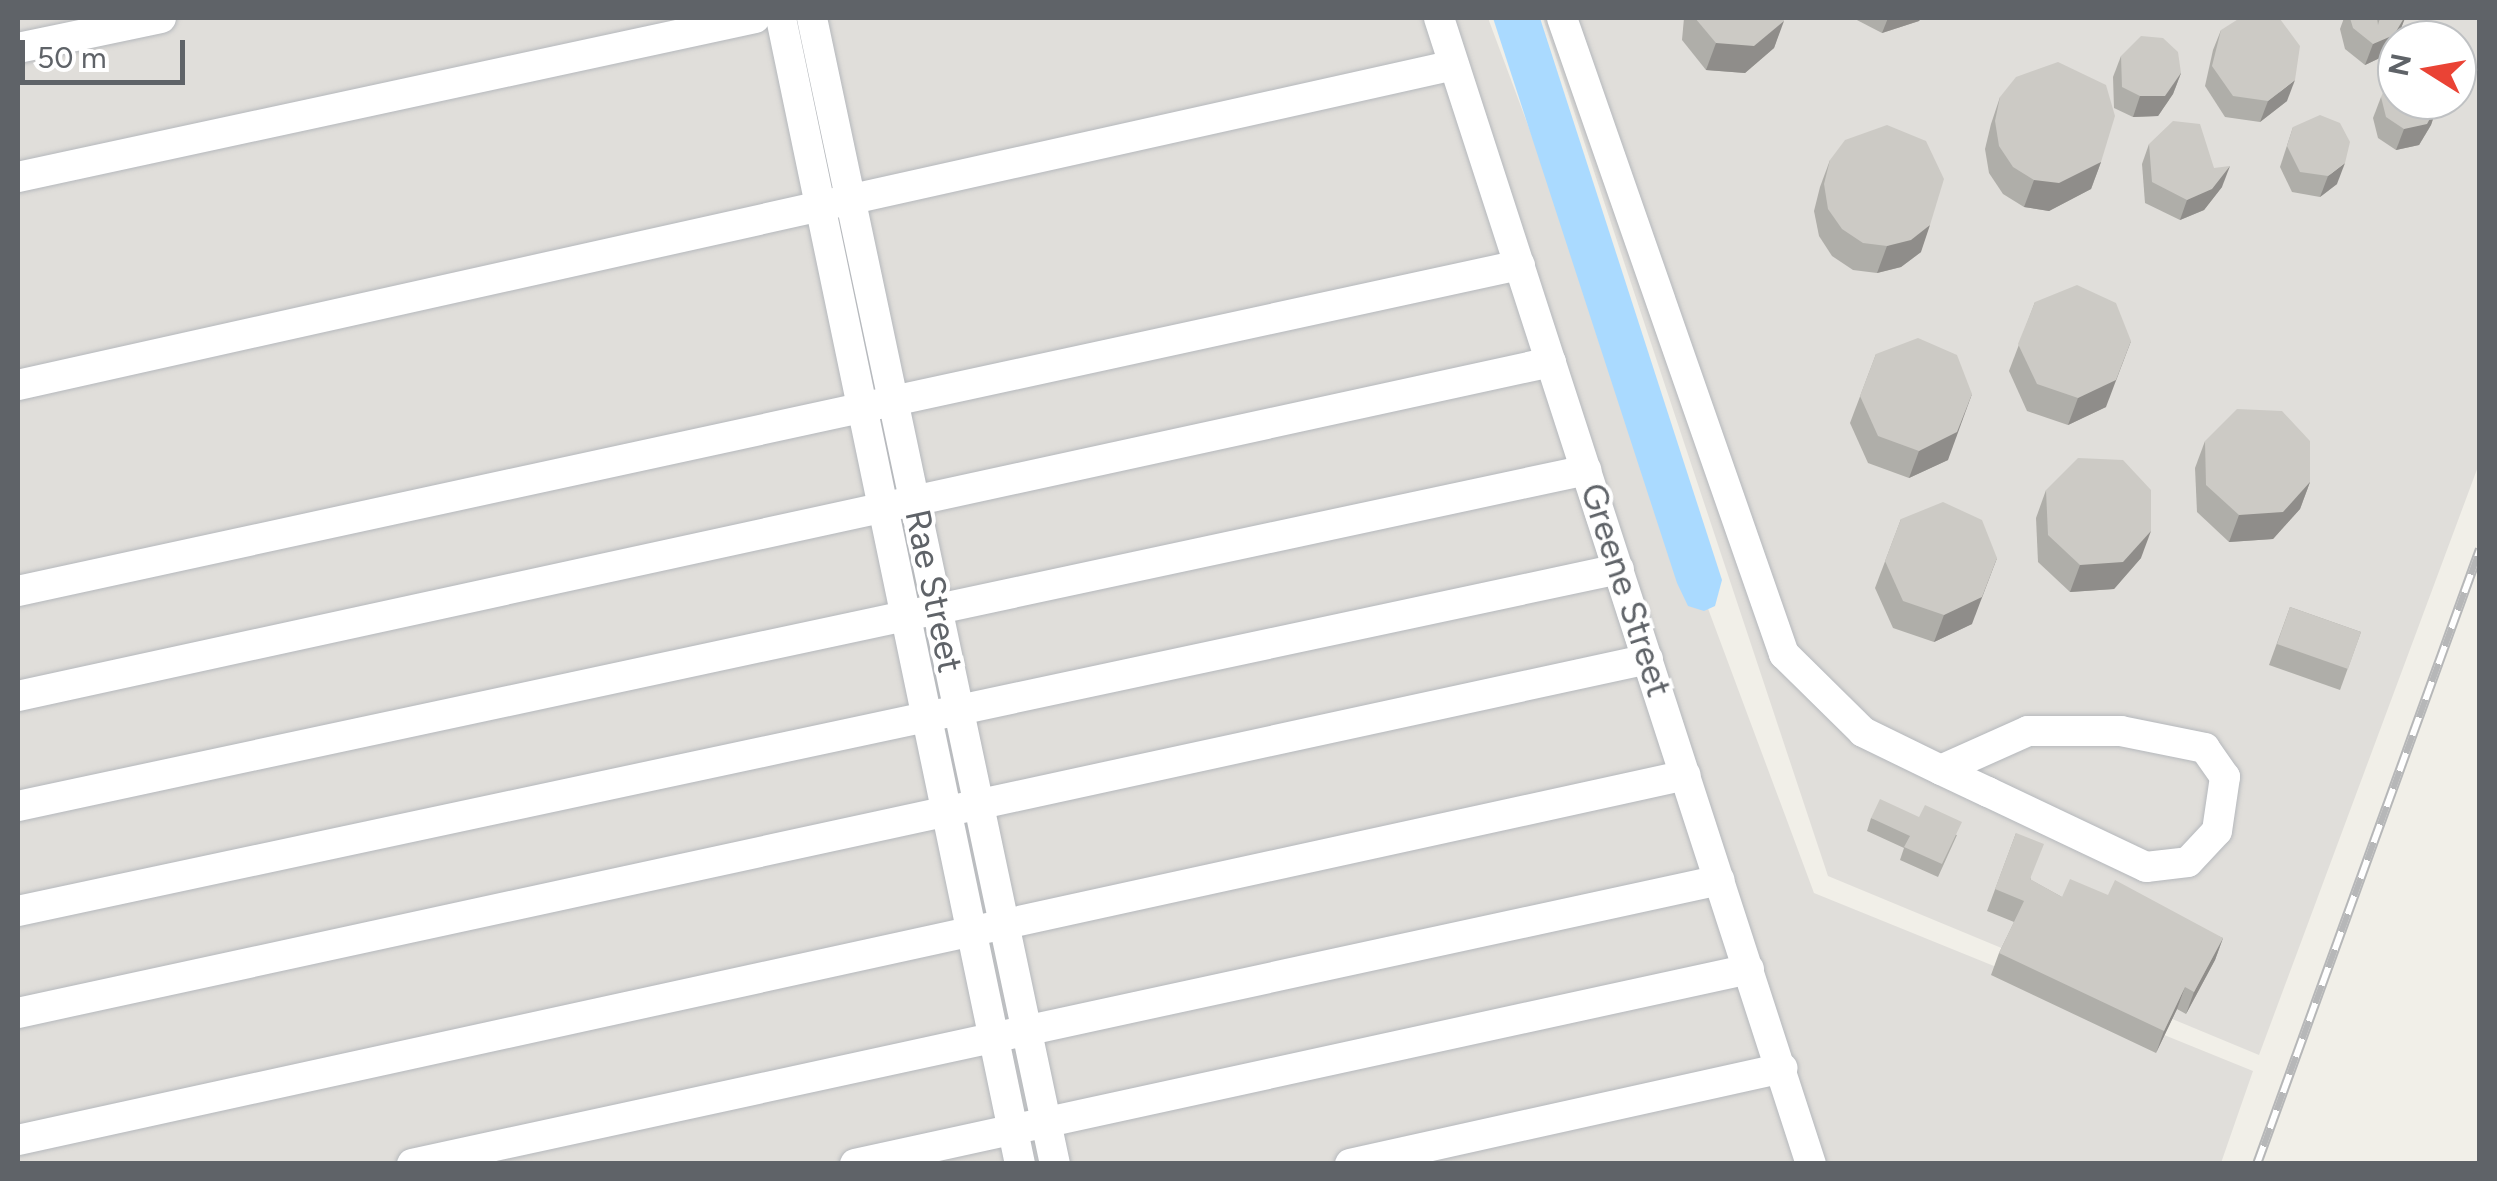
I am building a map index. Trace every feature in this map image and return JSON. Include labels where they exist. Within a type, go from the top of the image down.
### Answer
[{"type":"street","points":[[18,48],[161,18]]},
{"type":"street","points":[[18,177],[755,18]]},
{"type":"street","name":"Rae Street","points":[[782,18],[1020,1164]]},
{"type":"street","name":"Rae Street","points":[[812,18],[1055,1164]]},
{"type":"street","name":"Greene Street","points":[[1439,18],[1811,1164]]},
{"type":"street","points":[[1562,18],[1784,654],[1863,732],[1941,770],[2146,867],[2188,862],[2217,831],[2225,776],[2205,748],[2121,732],[2028,731],[1941,770]]},
{"type":"street","points":[[18,385],[1454,65]]},
{"type":"street","points":[[18,591],[1520,265]]},
{"type":"street","points":[[18,696],[1551,362]]},
{"type":"street","points":[[18,806],[906,619],[1586,470]]},
{"type":"street","points":[[18,911],[1619,569]]},
{"type":"street","points":[[18,1013],[1648,660]]},
{"type":"street","points":[[18,1140],[1686,775]]},
{"type":"street","points":[[412,1164],[1720,880]]},
{"type":"street","points":[[854,1164],[1749,969]]},
{"type":"street","points":[[1350,1164],[1782,1068]]},
{"type":"shaded area","points":[[18,18],[1488,18],[1814,893],[2253,1071],[2221,1163],[18,1163]]},
{"type":"shaded area","points":[[1543,18],[2479,18],[2479,464],[2259,1055],[1828,876]]},
{"type":"water","points":[[1493,18],[1540,18],[1722,580],[1715,606],[1704,611],[1688,606],[1677,583]]},
{"type":"building","points":[[1695,18],[1784,21],[1754,46],[1716,43]]},
{"type":"building","points":[[2240,18],[2280,19],[2300,46],[2295,80],[2268,101],[2233,96],[2212,66],[2221,30]]},
{"type":"building","points":[[2350,18],[2377,18],[2377,42],[2373,44],[2353,28]]},
{"type":"building","points":[[2141,36],[2163,38],[2178,52],[2181,73],[2165,96],[2140,96],[2122,87],[2121,56]]},
{"type":"building","points":[[2058,62],[2106,85],[2115,116],[2101,162],[2059,183],[2034,180],[2013,167],[1999,146],[1995,121],[2000,97],[2016,77]]},
{"type":"building","points":[[2320,115],[2340,123],[2350,142],[2345,163],[2328,176],[2300,172],[2287,146],[2293,127]]},
{"type":"building","points":[[2390,120],[2429,120],[2427,124],[2404,129]]},
{"type":"building","points":[[2173,121],[2200,124],[2214,168],[2230,166],[2212,189],[2187,200],[2152,182],[2149,144]]},
{"type":"building","points":[[1887,125],[1926,141],[1944,179],[1930,225],[1911,240],[1887,246],[1863,243],[1842,229],[1828,209],[1824,184],[1830,160],[1845,140]]},
{"type":"building","points":[[2077,285],[2116,303],[2131,341],[2116,380],[2078,398],[2037,384],[2018,344],[2035,302]]},
{"type":"building","points":[[1918,338],[1957,355],[1972,394],[1957,432],[1919,451],[1878,436],[1860,396],[1876,354]]},
{"type":"building","points":[[2237,409],[2282,411],[2310,441],[2310,482],[2283,512],[2239,515],[2206,485],[2205,441]]},
{"type":"building","points":[[2078,458],[2123,460],[2151,490],[2151,531],[2123,562],[2080,565],[2048,535],[2046,490]]},
{"type":"building","points":[[1943,502],[1982,520],[1997,558],[1982,597],[1944,615],[1903,601],[1885,561],[1901,519]]},
{"type":"building","points":[[2290,607],[2361,632],[2348,669],[2277,644]]},
{"type":"building","points":[[1880,799],[1919,817],[1925,805],[1962,822],[1942,864],[1904,847],[1910,836],[1871,818]]},
{"type":"building","points":[[2016,833],[2044,844],[2030,879],[2062,897],[2070,879],[2108,895],[2115,880],[2223,938],[2194,992],[2185,987],[2164,1031],[1999,953],[2024,901],[1995,889]]},
{"type":"railway","points":[[2257,1164],[2480,549]]}]
